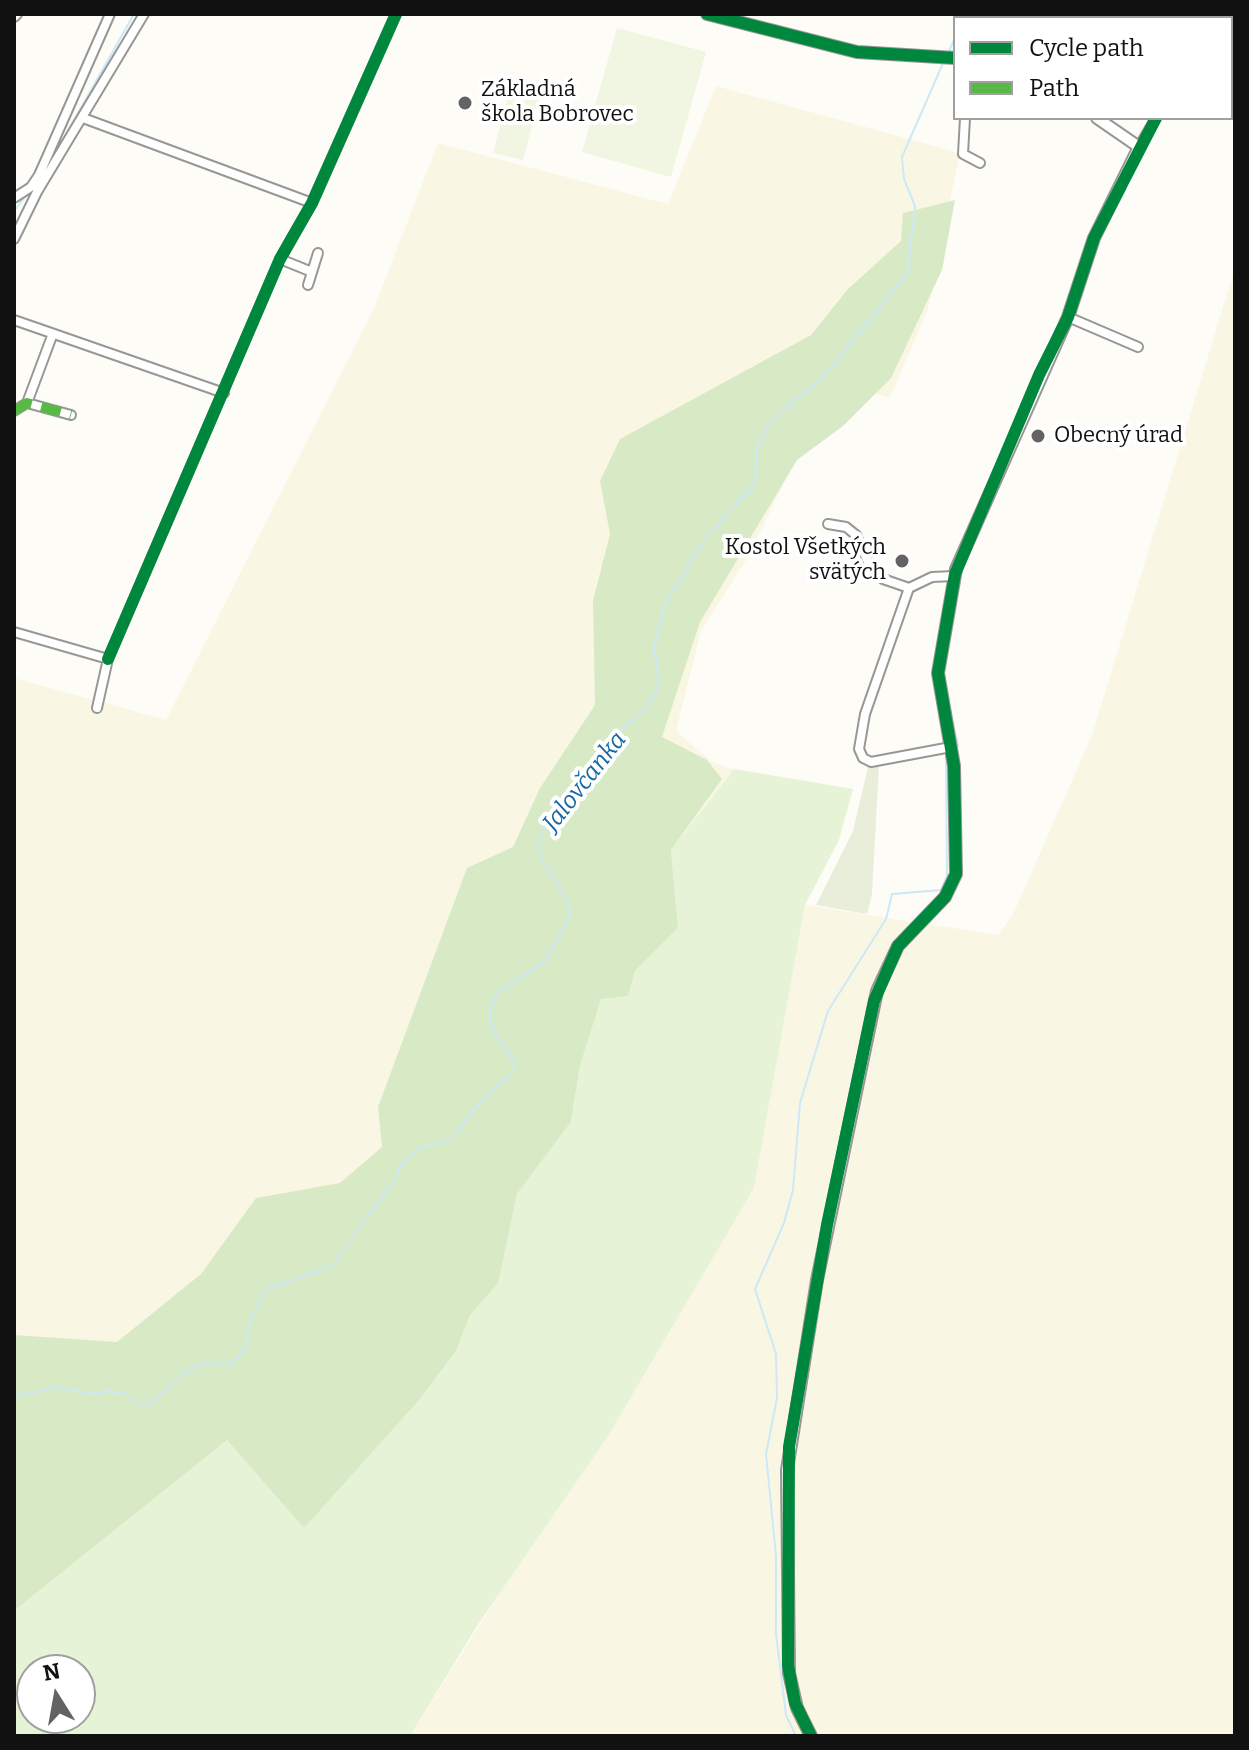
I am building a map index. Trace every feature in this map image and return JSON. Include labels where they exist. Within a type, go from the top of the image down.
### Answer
[{"type":"street","points":[[14,239],[110,14]]},
{"type":"street","points":[[14,198],[34,190],[83,118],[144,14]]},
{"type":"street","points":[[97,708],[108,659],[280,259],[312,203],[396,14]]},
{"type":"street","points":[[707,14],[838,49],[953,58]]},
{"type":"street","points":[[83,118],[136,141],[312,203]]},
{"type":"street","points":[[965,120],[963,154],[980,163]]},
{"type":"street","points":[[1100,120],[1139,147]]},
{"type":"street","points":[[811,1736],[795,1703],[788,1665],[789,1443],[827,1225],[875,996],[898,946],[945,897],[955,878],[954,766],[938,673],[954,576],[1038,378],[1068,317],[1094,238],[1155,120]]},
{"type":"street","points":[[308,285],[318,253]]},
{"type":"street","points":[[280,259],[312,272]]},
{"type":"street","points":[[1068,317],[1138,347]]},
{"type":"street","points":[[14,320],[52,336],[224,393]]},
{"type":"street","points":[[14,411],[27,403],[52,336]]},
{"type":"street","points":[[27,403],[71,415]]},
{"type":"street","points":[[828,524],[846,527],[856,535],[862,552],[883,579],[909,588],[932,577],[954,576]]},
{"type":"street","points":[[909,588],[865,714],[859,749],[863,758],[871,762],[951,747]]},
{"type":"street","points":[[14,632],[108,659]]},
{"type":"shaded area","points":[[716,86],[960,153],[928,309],[890,398],[853,387],[803,444],[748,557],[701,631],[676,731],[712,762],[734,769],[671,850],[14,1611],[14,678],[166,720],[374,308],[438,143],[668,204]]},
{"type":"shaded area","points":[[1235,268],[1235,1736],[410,1736],[754,1188],[805,905],[998,935],[1015,910],[1092,735]]},
{"type":"green space","points":[[617,28],[706,52],[671,177],[582,152]]},
{"type":"green space","points":[[511,84],[541,92],[523,160],[493,153]]},
{"type":"green space","points":[[955,200],[942,270],[891,378],[843,426],[797,460],[700,622],[662,737],[707,760],[722,779],[671,850],[678,928],[635,971],[628,996],[601,999],[580,1066],[571,1122],[517,1194],[498,1283],[470,1315],[456,1351],[420,1399],[304,1528],[227,1440],[14,1611],[14,1335],[117,1342],[201,1274],[256,1198],[340,1183],[382,1147],[378,1107],[467,868],[513,847],[540,788],[595,705],[593,601],[610,534],[600,481],[620,439],[811,335],[848,289],[901,241],[903,213]]},
{"type":"green space","points":[[879,765],[872,894],[867,914],[816,905],[853,831],[868,767]]},
{"type":"green space","points":[[734,769],[853,789],[839,840],[805,905],[754,1188],[608,1436],[477,1626],[410,1736],[14,1736],[14,1611],[228,1439],[373,1450],[420,1399],[456,1351],[470,1315],[497,1283],[517,1194],[571,1122],[580,1066],[601,998],[628,995],[635,971],[678,928],[671,850]]},
{"type":"waterway","points":[[56,152],[134,14]]},
{"type":"waterway","name":"Jalovčanka","points":[[949,51],[953,42]]},
{"type":"waterway","name":"Jalovčanka","points":[[14,1397],[58,1387],[93,1394],[106,1391],[125,1394],[141,1404],[150,1405],[186,1372],[204,1363],[230,1364],[246,1348],[250,1320],[266,1290],[333,1265],[397,1176],[400,1166],[419,1148],[450,1140],[485,1097],[513,1072],[515,1064],[490,1024],[490,1009],[497,994],[545,961],[570,918],[568,902],[541,858],[538,847],[542,832],[623,728],[645,709],[656,692],[659,681],[654,648],[665,604],[707,536],[755,484],[757,449],[768,425],[820,381],[907,274],[915,206],[904,179],[902,157],[944,61]]},
{"type":"waterway","points":[[1147,145],[1160,120]]},
{"type":"waterway","points":[[1131,178],[1142,156]]},
{"type":"waterway","points":[[1074,315],[1101,235],[1126,189]]},
{"type":"waterway","points":[[14,211],[25,197]]},
{"type":"waterway","points":[[966,559],[989,506]]},
{"type":"waterway","points":[[956,597],[959,582]]},
{"type":"waterway","points":[[943,670],[949,701]]},
{"type":"waterway","points":[[950,708],[958,746]]},
{"type":"waterway","points":[[796,1736],[786,1715],[776,1634],[776,1556],[766,1454],[777,1398],[776,1354],[755,1289],[784,1223],[793,1190],[800,1103],[828,1011],[886,919],[892,894],[941,890],[947,876],[946,756]]},
{"type":"marked path","points":[[14,411],[27,403],[71,415]]},
{"type":"cycle path","points":[[108,659],[280,259],[312,203],[396,14]]},
{"type":"cycle path","points":[[707,14],[857,52],[953,58]]},
{"type":"cycle path","points":[[811,1736],[795,1703],[788,1665],[789,1447],[827,1225],[874,1001],[898,946],[945,897],[956,874],[954,766],[938,673],[955,574],[1039,375],[1068,317],[1094,238],[1155,120]]},
{"type":"place","name":"Základná škola Bobrovec","points":[[465,103]]},
{"type":"place","name":"Obecný úrad","points":[[1038,436]]},
{"type":"place","name":"Kostol Všetkých svätých","points":[[902,561]]}]
